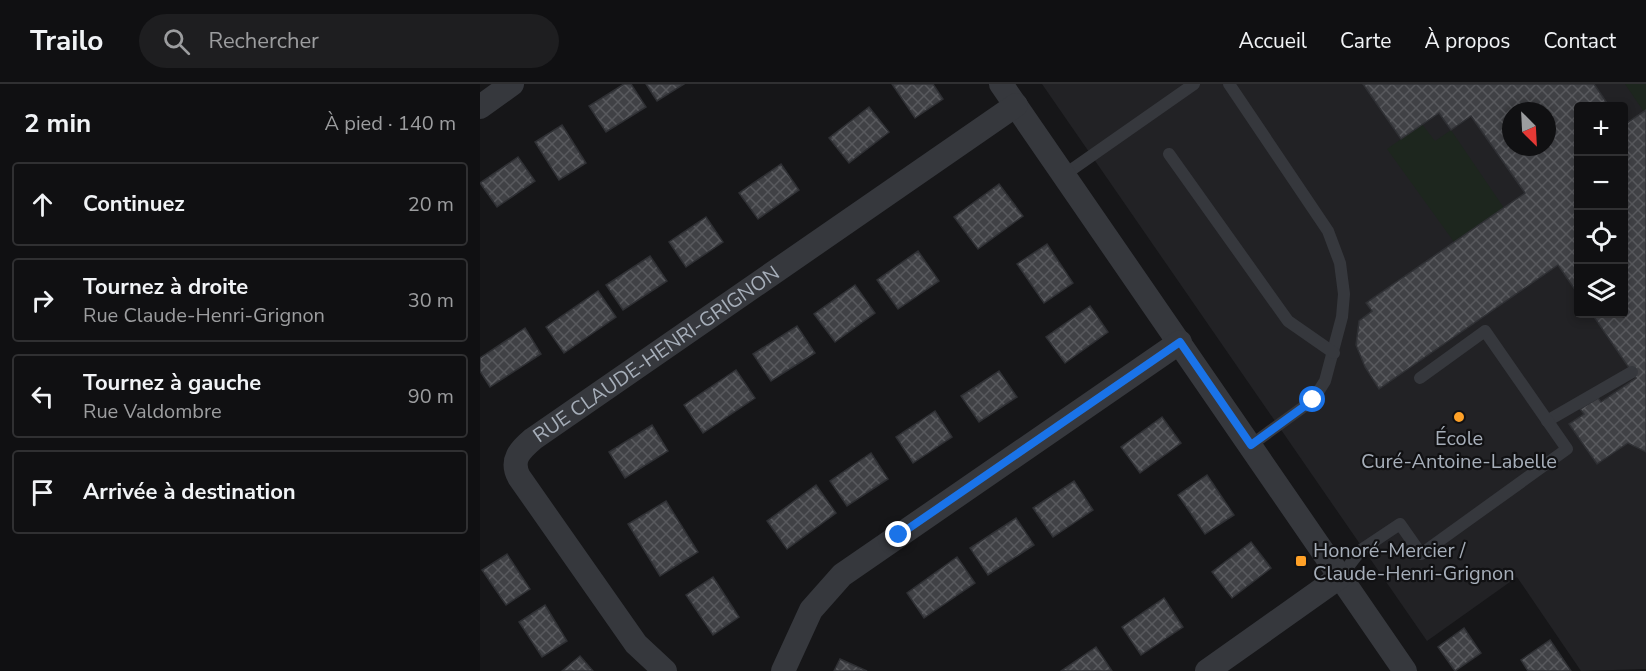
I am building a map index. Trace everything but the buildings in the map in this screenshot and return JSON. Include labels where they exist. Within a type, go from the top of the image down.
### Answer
[{"type":"street","points":[[480,106],[512,84]]},
{"type":"street","points":[[1001,84],[1405,671]]},
{"type":"street","name":"RUE CLAUDE-HENRI-GRIGNON","points":[[665,671],[636,644],[519,477],[515,467],[518,453],[550,427],[1016,105]]},
{"type":"street","points":[[783,671],[811,610],[842,576],[1180,342]]},
{"type":"street","points":[[1207,671],[1341,576]]},
{"type":"lane","points":[[1064,175],[1194,84]]},
{"type":"lane","points":[[1229,84],[1319,218],[1335,247],[1344,294],[1342,317],[1334,354],[1325,381],[1313,400],[1251,445]]},
{"type":"lane","points":[[1169,154],[1282,314],[1298,330],[1334,354]]},
{"type":"lane","points":[[1341,576],[1361,550],[1400,524],[1421,554],[1567,450],[1485,331],[1420,378]]},
{"type":"lane","points":[[1547,421],[1632,372]]},
{"type":"shaded area","name":"École Curé-Antoine-Labelle","points":[[1042,84],[1646,84],[1646,669],[1581,671],[1517,577],[1427,641]]},
{"type":"shaded area","points":[[1625,84],[1646,84],[1646,110],[1644,112]]},
{"type":"shaded area","points":[[1422,124],[1435,141],[1451,130],[1504,208],[1454,242],[1387,149]]},
{"type":"place","name":"École Curé-Antoine-Labelle","points":[[1459,417]]},
{"type":"place","name":"Honoré-Mercier / Claude-Henri-Grignon","points":[[1301,561]]},
{"type":"route","points":[[899,535],[1180,342],[1251,445],[1313,400]]}]
